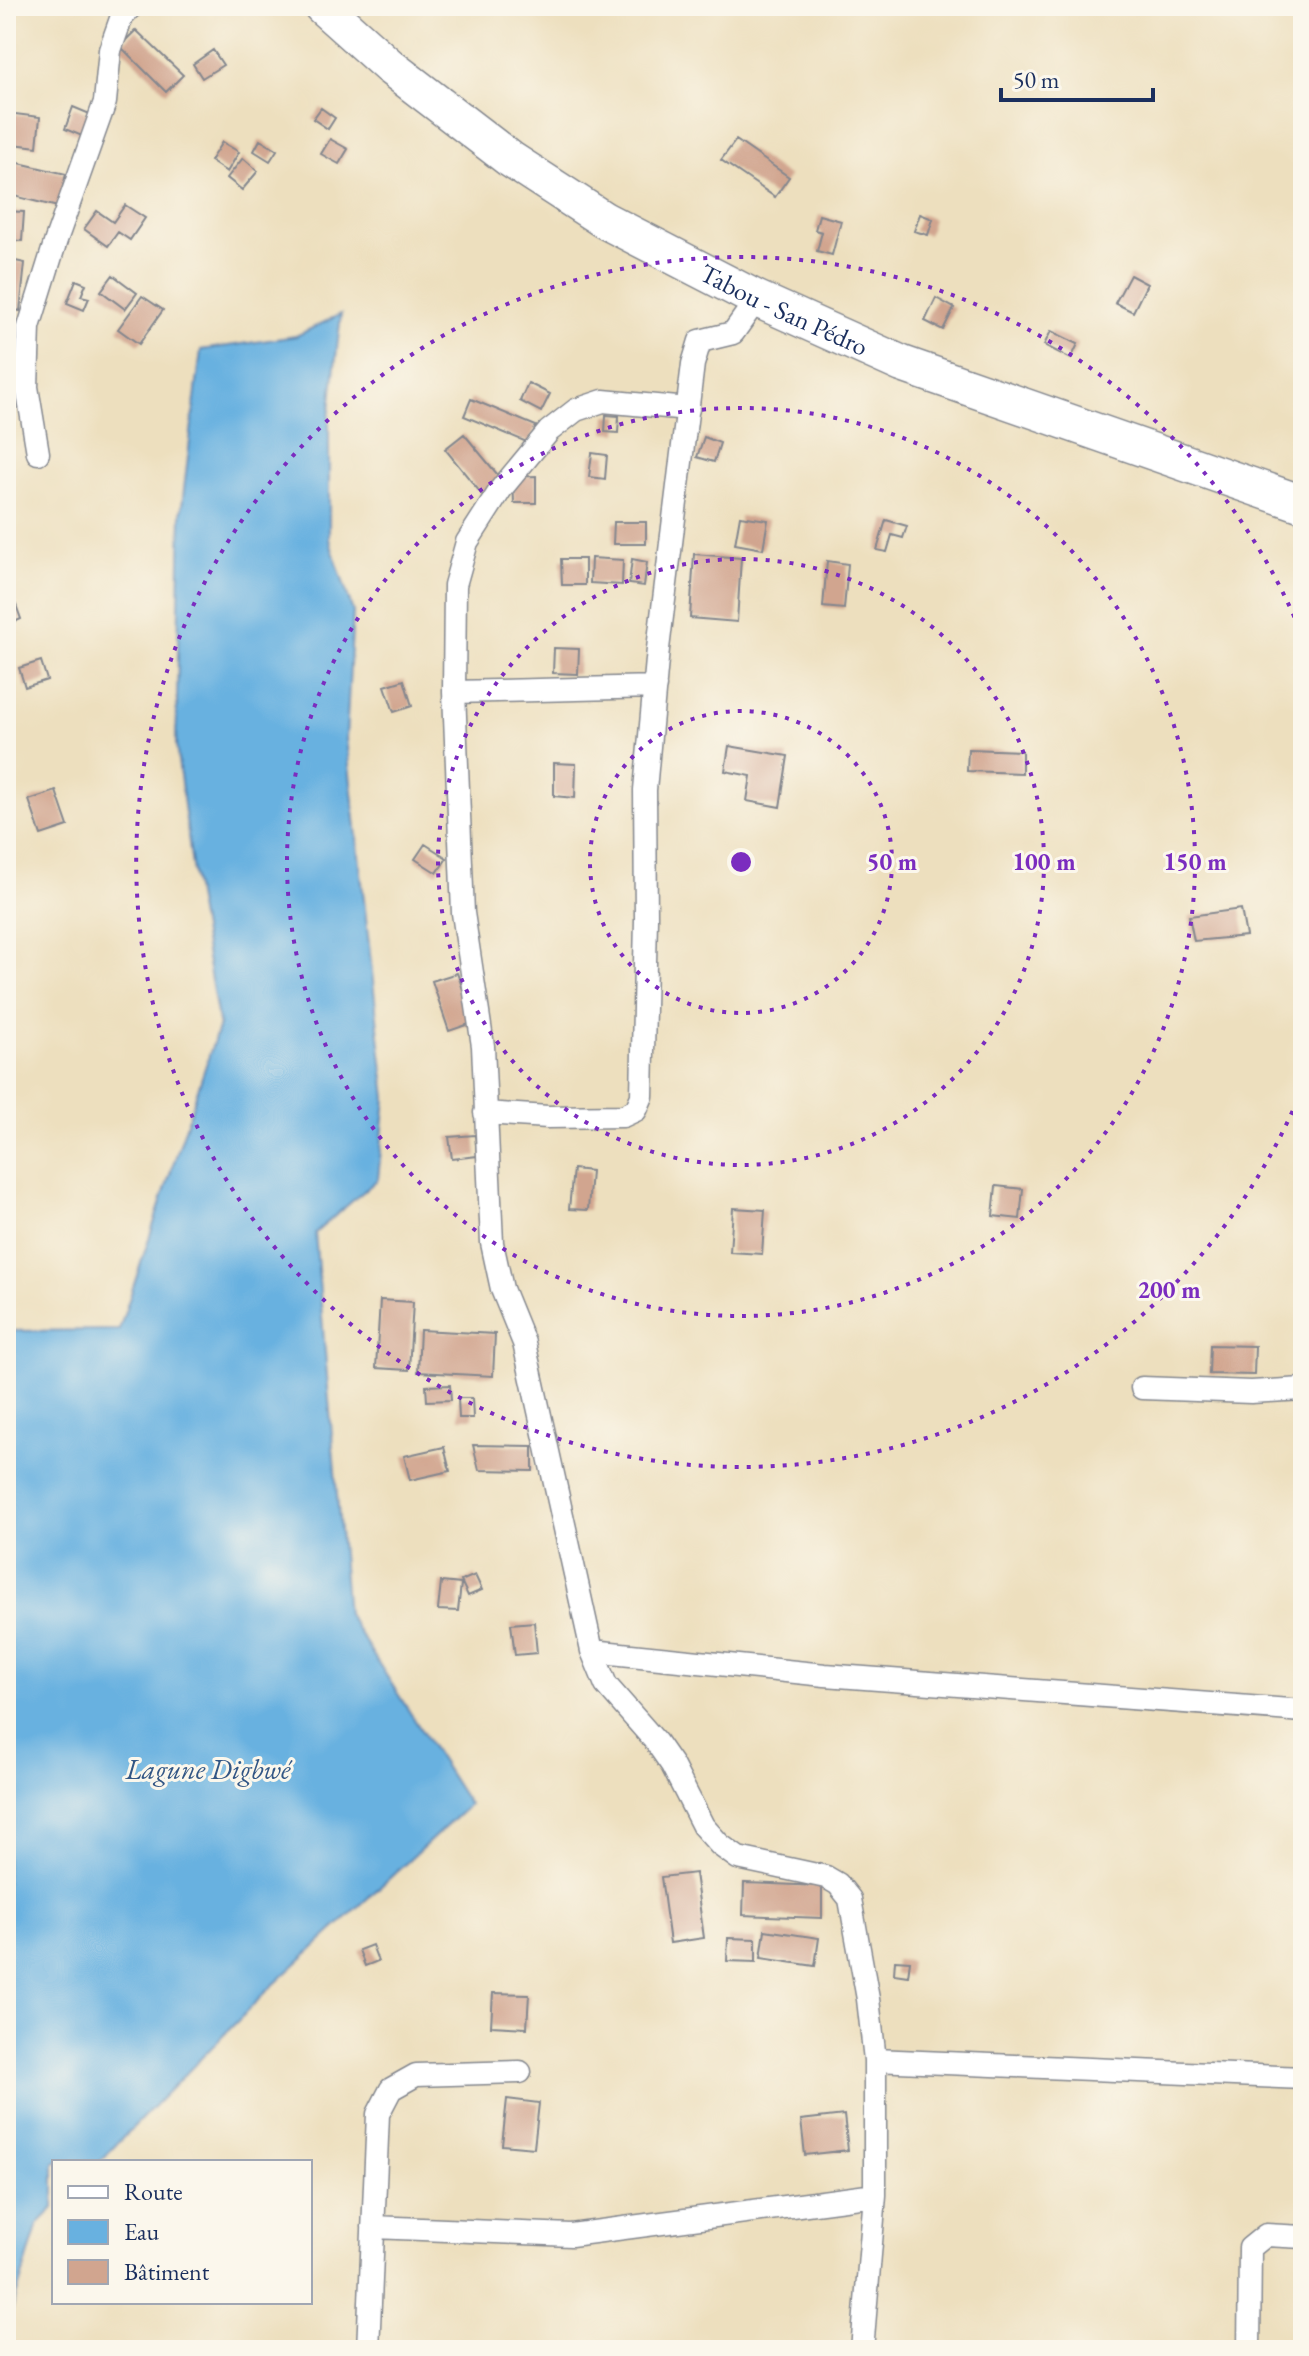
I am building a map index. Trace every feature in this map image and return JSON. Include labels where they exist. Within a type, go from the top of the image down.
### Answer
[{"type":"main road","name":"Tabou - San Pédro","points":[[322,6],[389,66],[510,159],[604,220],[757,299],[902,364],[1303,504]]},
{"type":"street","points":[[38,453],[27,387],[29,327],[105,102],[110,50],[122,16],[132,6]]},
{"type":"street","points":[[485,1113],[623,1116],[636,1110],[642,1096],[645,790],[693,364],[700,341],[733,333],[757,299]]},
{"type":"street","points":[[688,409],[603,401],[576,410],[549,431],[501,489],[467,542],[455,585],[454,692],[463,913],[483,1046],[488,1197],[502,1289],[524,1343],[592,1651],[606,1685],[656,1742],[672,1765],[703,1826],[720,1845],[738,1858],[826,1877],[838,1884],[850,1899],[868,1999],[875,2060],[875,2195],[862,2350]]},
{"type":"street","points":[[454,692],[655,687]]},
{"type":"street","points":[[1142,1388],[1251,1392],[1303,1389]]},
{"type":"street","points":[[592,1651],[825,1675],[1303,1711]]},
{"type":"street","points":[[875,2060],[1303,2078]]},
{"type":"street","points":[[368,2350],[378,2114],[391,2089],[416,2075],[520,2072]]},
{"type":"street","points":[[373,2227],[571,2235],[875,2195]]},
{"type":"street","points":[[1249,2350],[1250,2248],[1266,2235],[1303,2237]]},
{"type":"water","name":"Lagune Digbwé","points":[[341,314],[329,418],[329,539],[353,612],[346,738],[386,1098],[378,1179],[315,1233],[347,1614],[469,1805],[269,1989],[101,2160],[52,2160],[52,2210],[38,2224],[6,2330],[6,1331],[119,1330],[219,1025],[196,896],[176,745],[181,514],[201,350],[296,336]]},
{"type":"building","points":[[254,6],[279,6],[274,16]]},
{"type":"building","points":[[136,30],[183,75],[166,92],[120,46]]},
{"type":"building","points":[[213,50],[223,65],[202,78],[193,64]]},
{"type":"building","points":[[73,107],[90,114],[82,136],[65,129]]},
{"type":"building","points":[[321,108],[335,118],[328,129],[313,119]]},
{"type":"building","points":[[7,113],[40,117],[37,147],[6,143]]},
{"type":"building","points":[[330,139],[348,149],[339,164],[321,154]]},
{"type":"building","points":[[260,140],[277,150],[270,161],[254,151]]},
{"type":"building","points":[[736,140],[789,177],[775,197],[721,160]]},
{"type":"building","points":[[222,142],[239,152],[227,172],[210,161]]},
{"type":"building","points":[[243,158],[258,171],[242,190],[227,178]]},
{"type":"building","points":[[6,160],[66,174],[58,207],[6,194]]},
{"type":"building","points":[[125,205],[145,218],[130,240],[118,232],[108,246],[84,229],[97,211],[113,222]]},
{"type":"building","points":[[6,211],[24,212],[22,241],[6,240]]},
{"type":"building","points":[[920,214],[933,219],[928,235],[914,231]]},
{"type":"building","points":[[819,215],[841,221],[832,255],[817,251],[822,232],[815,230]]},
{"type":"building","points":[[6,259],[25,263],[20,311],[6,308]]},
{"type":"building","points":[[113,275],[137,293],[125,309],[101,291]]},
{"type":"building","points":[[1130,275],[1147,284],[1133,312],[1115,303]]},
{"type":"building","points":[[76,280],[86,284],[81,296],[89,298],[84,310],[67,303]]},
{"type":"building","points":[[142,296],[163,310],[139,344],[118,329]]},
{"type":"building","points":[[936,298],[954,308],[943,330],[925,321]]},
{"type":"building","points":[[1051,331],[1078,344],[1071,359],[1044,345]]},
{"type":"building","points":[[528,383],[550,394],[541,412],[520,401]]},
{"type":"building","points":[[471,399],[536,426],[529,443],[464,416]]},
{"type":"building","points":[[606,415],[619,416],[618,433],[605,432]]},
{"type":"building","points":[[464,434],[502,480],[484,497],[445,449]]},
{"type":"building","points":[[704,437],[720,443],[714,462],[697,457]]},
{"type":"building","points":[[592,453],[607,455],[605,479],[589,477]]},
{"type":"building","points":[[536,476],[536,503],[514,503],[513,477]]},
{"type":"building","points":[[740,516],[768,520],[763,549],[735,544]]},
{"type":"building","points":[[886,520],[907,526],[903,538],[892,535],[887,552],[877,550]]},
{"type":"building","points":[[614,522],[646,522],[646,544],[613,544]]},
{"type":"building","points":[[694,554],[741,558],[737,622],[690,618]]},
{"type":"building","points":[[591,558],[623,560],[622,585],[590,583]]},
{"type":"building","points":[[561,559],[585,559],[585,585],[562,585]]},
{"type":"building","points":[[632,559],[647,562],[644,586],[629,584]]},
{"type":"building","points":[[827,561],[848,564],[844,609],[823,607]]},
{"type":"building","points":[[16,605],[21,619],[6,626],[6,609]]},
{"type":"building","points":[[554,648],[579,649],[578,674],[553,673]]},
{"type":"building","points":[[41,661],[47,680],[25,687],[19,668]]},
{"type":"building","points":[[404,680],[412,706],[394,712],[385,686]]},
{"type":"building","points":[[729,746],[788,756],[780,807],[747,801],[751,776],[725,771]]},
{"type":"building","points":[[968,749],[1022,751],[1022,773],[967,771]]},
{"type":"building","points":[[554,763],[576,764],[575,798],[554,796]]},
{"type":"building","points":[[56,791],[68,826],[41,835],[29,800]]},
{"type":"building","points":[[425,844],[447,858],[437,873],[415,859]]},
{"type":"building","points":[[1241,909],[1246,936],[1194,941],[1189,916]]},
{"type":"building","points":[[457,973],[475,1022],[449,1031],[432,981]]},
{"type":"building","points":[[475,1135],[477,1156],[452,1159],[449,1137]]},
{"type":"building","points":[[573,1169],[591,1171],[588,1210],[569,1209]]},
{"type":"building","points":[[996,1186],[1023,1189],[1020,1219],[993,1216]]},
{"type":"building","points":[[733,1208],[765,1210],[762,1254],[730,1252]]},
{"type":"building","points":[[380,1300],[413,1302],[409,1370],[376,1368]]},
{"type":"building","points":[[420,1330],[495,1334],[493,1376],[418,1372]]},
{"type":"building","points":[[1210,1345],[1255,1346],[1254,1375],[1209,1374]]},
{"type":"building","points":[[450,1385],[451,1400],[427,1401],[426,1386]]},
{"type":"building","points":[[458,1398],[472,1398],[473,1418],[459,1418]]},
{"type":"building","points":[[473,1445],[533,1446],[533,1471],[479,1470]]},
{"type":"building","points":[[444,1447],[450,1471],[410,1480],[404,1456]]},
{"type":"building","points":[[475,1575],[482,1590],[468,1596],[461,1581]]},
{"type":"building","points":[[441,1582],[461,1584],[458,1611],[438,1610]]},
{"type":"building","points":[[534,1622],[537,1653],[515,1655],[511,1624]]},
{"type":"building","points":[[695,1873],[704,1938],[670,1943],[661,1877]]},
{"type":"building","points":[[744,1883],[822,1886],[822,1918],[743,1915]]},
{"type":"building","points":[[765,1930],[819,1938],[815,1966],[761,1958]]},
{"type":"building","points":[[728,1938],[756,1939],[756,1962],[727,1961]]},
{"type":"building","points":[[372,1945],[378,1961],[365,1966],[359,1950]]},
{"type":"building","points":[[895,1960],[910,1961],[908,1976],[894,1974]]},
{"type":"building","points":[[493,1993],[529,1994],[527,2028],[491,2026]]},
{"type":"building","points":[[507,2099],[539,2103],[534,2148],[502,2145]]},
{"type":"building","points":[[844,2115],[848,2150],[805,2155],[801,2120]]}]
